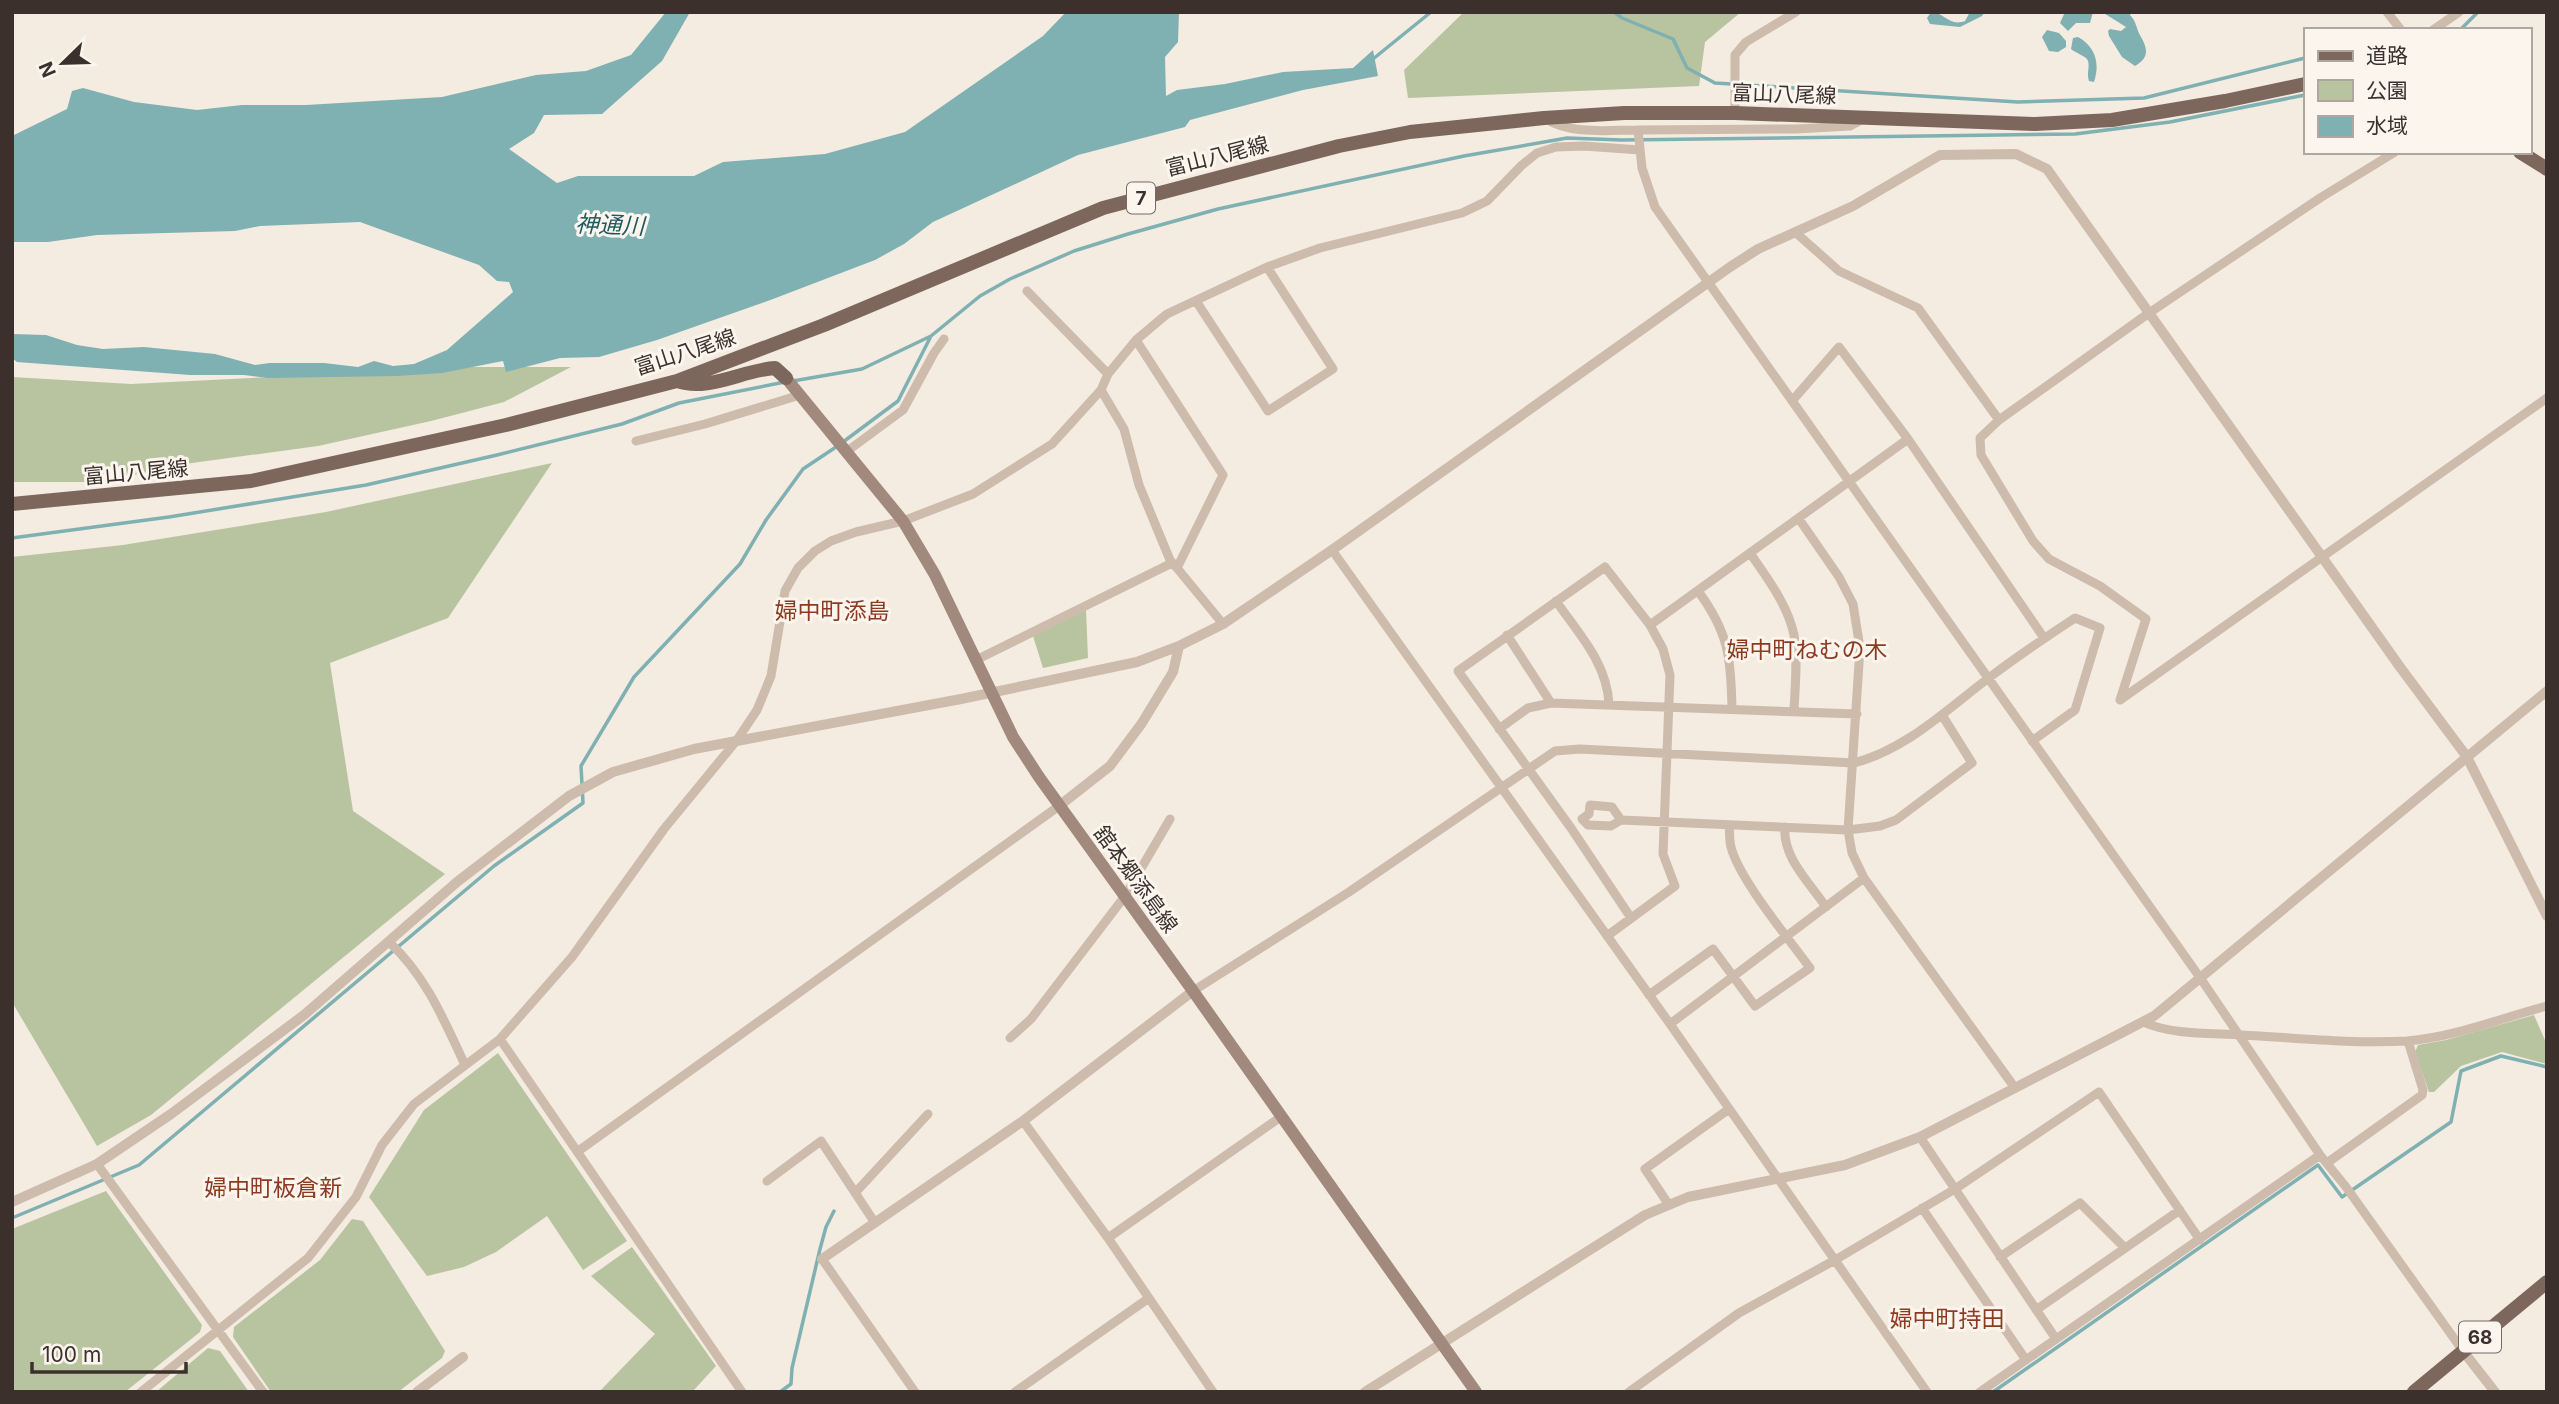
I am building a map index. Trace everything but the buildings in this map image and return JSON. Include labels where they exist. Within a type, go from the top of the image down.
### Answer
[{"type":"main road","name":"富山八尾線","points":[[12,504],[251,481],[506,425],[677,381],[824,325],[1103,208],[1339,146],[1410,132],[1624,113],[1735,113],[2035,124],[2112,120],[2304,84]]},
{"type":"main road","points":[[2523,154],[2547,169]]},
{"type":"main road","points":[[677,381],[691,386],[775,368],[792,385]]},
{"type":"main road","name":"舘本郷添島線","points":[[792,385],[903,521],[935,575],[1013,737],[1059,806],[1194,991],[1476,1392]]},
{"type":"main road","name":"68","points":[[2414,1392],[2547,1282]]},
{"type":"street","points":[[1735,113],[1735,55],[1746,42],[1796,12]]},
{"type":"street","points":[[2387,12],[2399,28]]},
{"type":"street","points":[[2436,28],[2459,12]]},
{"type":"street","points":[[1545,118],[1557,126],[1639,140]]},
{"type":"street","points":[[141,1392],[308,1258],[356,1197],[382,1145],[414,1104],[500,1039],[572,957],[664,829],[737,740],[757,710],[771,676],[778,644],[778,618],[785,591],[798,568],[815,551],[831,541],[903,521],[972,494],[1052,444],[1101,390],[1108,374],[1136,340],[1167,314],[1267,267],[1320,248],[1462,213],[1487,201],[1537,153],[1556,147],[1850,126],[1866,118]]},
{"type":"street","points":[[1639,140],[1647,187],[1656,207],[2201,979],[2324,1158],[2495,1392]]},
{"type":"street","points":[[12,1202],[97,1164],[171,1114],[304,1015],[457,882],[569,796],[613,772],[694,749],[1137,662],[1179,646],[1223,624],[1332,551],[1758,249],[1853,206],[1941,155],[2016,154],[2047,169],[2400,667],[2467,757],[2547,916]]},
{"type":"street","points":[[2392,154],[2320,198],[2149,313],[1999,420],[1980,438],[1981,456],[2033,541],[2049,559],[2100,586],[2146,619],[2120,700],[2547,398]]},
{"type":"street","points":[[1795,232],[1839,271],[1918,308],[1999,420]]},
{"type":"street","points":[[1196,301],[1268,411],[1333,369],[1267,267]]},
{"type":"street","points":[[1027,291],[1108,374]]},
{"type":"street","points":[[846,452],[903,410],[944,340]]},
{"type":"street","points":[[976,660],[1174,565],[1223,475],[1136,340]]},
{"type":"street","points":[[1792,401],[1839,348],[1908,439],[2044,638]]},
{"type":"street","points":[[636,441],[705,424],[792,385]]},
{"type":"street","points":[[1101,390],[1124,429],[1139,485],[1174,565],[1223,624]]},
{"type":"street","points":[[1650,625],[1908,439]]},
{"type":"street","points":[[1799,519],[1839,577],[1853,604],[1860,648],[1848,830],[1852,853],[1864,878],[2015,1088]]},
{"type":"street","points":[[1332,551],[1670,1024],[1927,1392]]},
{"type":"street","points":[[1751,553],[1779,597],[1793,631],[1796,652],[1794,711]]},
{"type":"street","points":[[1607,936],[1675,886],[1663,854],[1670,676],[1663,649],[1650,625],[1605,567],[1458,670],[1571,828],[1631,918]]},
{"type":"street","points":[[1698,591],[1714,613],[1725,639],[1731,664],[1732,709]]},
{"type":"street","points":[[1556,601],[1601,669],[1608,688],[1609,705]]},
{"type":"street","points":[[915,1392],[822,1259],[1023,1121],[1194,991],[1349,892],[1555,751],[1854,764],[1876,758],[1891,750],[2075,618],[2100,628],[2075,710],[2032,741]]},
{"type":"street","points":[[1507,635],[1551,703]]},
{"type":"street","points":[[577,1152],[1059,806],[1110,766],[1142,723],[1173,672],[1179,646]]},
{"type":"street","points":[[1364,1392],[1645,1215],[1688,1197],[1845,1165],[1920,1137],[2154,1016],[2547,691]]},
{"type":"street","points":[[1499,729],[1528,708],[1551,703],[1857,714]]},
{"type":"street","points":[[1582,819],[1588,825],[1611,826],[1621,820],[1848,830],[1880,826],[1896,820],[1972,763],[1942,715]]},
{"type":"street","points":[[1571,828],[1589,814],[1590,805],[1612,807],[1621,820]]},
{"type":"street","points":[[1010,1038],[1031,1019],[1125,896],[1170,820]]},
{"type":"street","points":[[1649,995],[1713,948],[1755,1006],[1810,968],[1735,859],[1730,845],[1730,825]]},
{"type":"street","points":[[1785,827],[1784,839],[1788,852],[1826,907]]},
{"type":"street","points":[[1670,1024],[1864,878]]},
{"type":"street","points":[[388,942],[408,959],[430,991],[465,1065]]},
{"type":"street","points":[[2143,1022],[2167,1029],[2330,1040],[2408,1041],[2459,1032],[2547,1006]]},
{"type":"street","points":[[500,1039],[742,1392]]},
{"type":"street","points":[[1980,1392],[2200,1240],[2421,1095],[2423,1090],[2408,1041]]},
{"type":"street","points":[[1629,1392],[1739,1312],[1955,1189],[2099,1092],[2200,1240]]},
{"type":"street","points":[[1670,1205],[1645,1169],[1730,1109]]},
{"type":"street","points":[[855,1193],[928,1114]]},
{"type":"street","points":[[1108,1238],[1282,1116]]},
{"type":"street","points":[[1023,1121],[1108,1238],[1213,1392]]},
{"type":"street","points":[[1920,1137],[2056,1339]]},
{"type":"street","points":[[767,1181],[821,1141],[875,1223]]},
{"type":"street","points":[[97,1164],[263,1392]]},
{"type":"street","points":[[2000,1257],[2080,1203],[2125,1248]]},
{"type":"street","points":[[1922,1208],[2026,1360]]},
{"type":"street","points":[[2036,1310],[2180,1210]]},
{"type":"street","points":[[1015,1392],[1149,1298]]},
{"type":"street","points":[[417,1392],[463,1357]]},
{"type":"green space","points":[[1464,12],[1741,12],[1705,42],[1699,86],[1408,98],[1404,70]]},
{"type":"green space","points":[[471,367],[571,367],[504,402],[318,446],[192,463],[100,482],[12,482],[12,377],[131,384]]},
{"type":"green space","points":[[552,463],[448,618],[330,663],[353,811],[445,874],[151,1115],[97,1146],[12,1002],[12,557],[123,545],[326,512]]},
{"type":"green space","points":[[1086,610],[1088,658],[1043,668],[1033,636]]},
{"type":"green space","points":[[2534,1015],[2547,1045],[2547,1064],[2502,1052],[2461,1066],[2434,1092],[2429,1092],[2415,1052],[2418,1045],[2446,1040]]},
{"type":"green space","points":[[498,1053],[627,1241],[583,1270],[547,1216],[496,1252],[464,1267],[427,1276],[369,1197],[424,1110]]},
{"type":"green space","points":[[106,1191],[202,1325],[200,1332],[125,1392],[12,1392],[12,1229]]},
{"type":"green space","points":[[352,1219],[363,1221],[445,1351],[442,1358],[398,1392],[271,1392],[233,1337],[234,1327],[320,1260]]},
{"type":"green space","points":[[632,1247],[716,1366],[692,1392],[599,1392],[655,1334],[591,1276]]},
{"type":"green space","points":[[208,1348],[220,1351],[249,1392],[156,1392]]},
{"type":"water","name":"神通川","points":[[666,12],[690,12],[662,61],[602,114],[544,115],[534,133],[509,149],[557,183],[578,176],[694,176],[723,162],[825,154],[905,132],[1043,36],[1066,12],[1179,12],[1178,42],[1165,57],[1166,96],[1177,90],[1225,84],[1283,72],[1353,68],[1373,50],[1378,76],[1303,90],[1190,120],[1185,127],[1078,155],[933,222],[904,244],[875,260],[657,340],[599,357],[560,358],[506,372],[503,361],[442,373],[268,378],[17,362],[12,358],[12,334],[46,335],[77,345],[103,349],[144,347],[215,354],[255,365],[324,363],[358,367],[374,361],[393,366],[414,364],[447,350],[513,292],[509,282],[497,281],[479,265],[360,222],[260,226],[235,231],[97,235],[48,242],[12,242],[12,136],[67,109],[72,91],[83,88],[134,102],[197,110],[242,105],[306,105],[442,97],[536,75],[586,71],[631,55]]},
{"type":"water","points":[[1931,12],[1955,22],[1965,21],[1970,12],[1984,13],[1960,27],[1930,24],[1927,18]]},
{"type":"water","points":[[2065,12],[2093,12],[2090,23],[2076,23],[2068,31],[2060,23]]},
{"type":"water","points":[[2102,12],[2131,12],[2146,49],[2140,63],[2135,66],[2122,57],[2108,31],[2121,31],[2126,27]]},
{"type":"water","points":[[2047,30],[2059,33],[2066,41],[2066,47],[2058,52],[2049,51],[2042,37]]},
{"type":"water","points":[[2078,37],[2089,46],[2095,56],[2097,69],[2094,82],[2089,81],[2087,59],[2071,49],[2073,38]]},
{"type":"waterway","points":[[1373,59],[1431,12]]},
{"type":"waterway","points":[[1614,12],[1622,18],[1673,39],[1687,68],[1715,83],[2018,102],[2144,98],[2304,58]]},
{"type":"waterway","points":[[2462,28],[2478,12]]},
{"type":"waterway","points":[[793,381],[862,369],[931,336],[980,296],[1010,279],[1074,251],[1218,209],[1464,156],[1567,138],[1622,140],[2075,134],[2170,122],[2304,95]]},
{"type":"waterway","points":[[843,442],[898,401],[930,338]]},
{"type":"waterway","points":[[12,538],[169,517],[366,485],[622,424],[679,403],[785,382]]},
{"type":"waterway","points":[[12,1218],[139,1165],[494,866],[583,803],[581,766],[634,677],[740,564],[766,520],[803,469],[836,447]]},
{"type":"waterway","points":[[1993,1392],[2318,1165],[2342,1197],[2451,1122],[2461,1071],[2501,1056],[2547,1067]]},
{"type":"waterway","points":[[780,1392],[791,1384],[792,1368],[820,1249],[834,1211]]},
{"type":"district","name":"婦中町添島","points":[[832,611]]},
{"type":"district","name":"婦中町ねむの木","points":[[1807,650]]},
{"type":"district","name":"婦中町板倉新","points":[[273,1188]]},
{"type":"district","name":"婦中町持田","points":[[1947,1319]]}]
